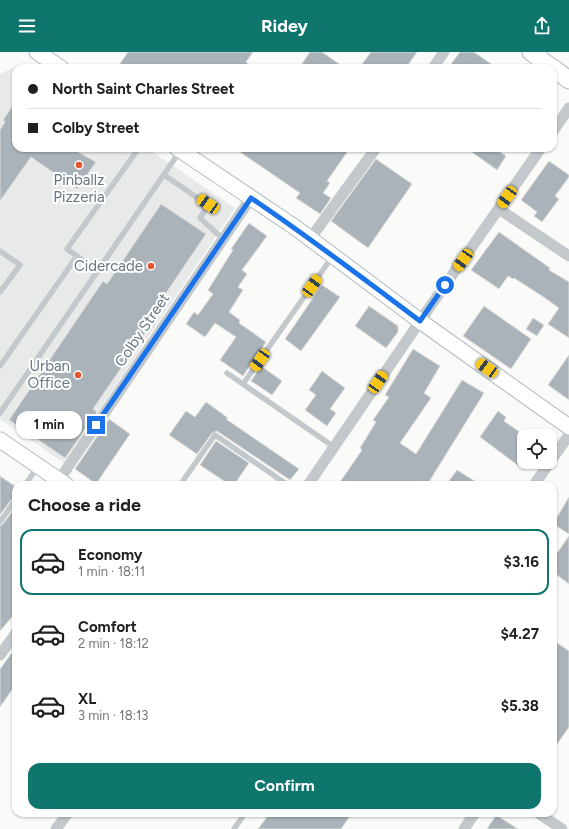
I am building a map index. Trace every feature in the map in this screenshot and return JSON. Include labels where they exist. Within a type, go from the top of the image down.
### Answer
[{"type":"main road","points":[[531,52],[548,64]]},
{"type":"main road","points":[[557,71],[569,80]]},
{"type":"street","points":[[37,52],[56,64]]},
{"type":"street","points":[[436,64],[444,52]]},
{"type":"street","points":[[557,125],[569,108]]},
{"type":"street","points":[[183,152],[310,239],[332,257],[420,321],[569,427]]},
{"type":"street","points":[[310,239],[373,152]]},
{"type":"street","points":[[311,481],[538,152]]},
{"type":"street","name":"Colby Street","points":[[64,481],[222,238],[251,198]]},
{"type":"street","points":[[499,209],[569,256]]},
{"type":"street","points":[[537,481],[569,435]]},
{"type":"street","points":[[0,440],[60,481]]},
{"type":"street","points":[[0,655],[12,638]]},
{"type":"street","points":[[56,829],[65,817]]},
{"type":"street","points":[[464,829],[472,817]]},
{"type":"street","points":[[544,817],[562,829]]},
{"type":"lane","points":[[98,271],[67,249],[135,152]]},
{"type":"lane","points":[[0,413],[164,175],[177,152]]},
{"type":"lane","points":[[164,175],[208,204],[200,218],[222,238]]},
{"type":"lane","points":[[0,251],[20,265],[0,292]]},
{"type":"lane","points":[[0,366],[77,256]]},
{"type":"lane","points":[[243,384],[332,257]]},
{"type":"lane","points":[[227,373],[334,447]]},
{"type":"lane","points":[[183,481],[215,435],[282,481]]},
{"type":"lane","points":[[28,481],[38,466]]},
{"type":"lane","points":[[0,522],[12,505]]},
{"type":"lane","points":[[234,829],[242,817]]},
{"type":"shaded area","points":[[12,68],[12,152],[153,152],[235,208],[64,463],[0,419],[0,74]]},
{"type":"building","points":[[128,52],[253,52],[246,62],[248,64],[120,64]]},
{"type":"building","points":[[310,52],[322,52],[339,64],[302,64]]},
{"type":"building","points":[[371,52],[417,52],[409,64],[362,64]]},
{"type":"building","points":[[460,52],[474,52],[491,64],[451,64]]},
{"type":"building","points":[[12,107],[12,152],[78,152],[96,162],[77,189],[31,157],[0,201],[0,130],[5,122],[3,120]]},
{"type":"building","points":[[240,152],[347,152],[327,181],[330,183],[323,193],[331,198],[320,214],[296,198],[300,193]]},
{"type":"building","points":[[472,152],[500,152],[506,156],[497,170]]},
{"type":"building","points":[[376,159],[412,184],[368,248],[331,221]]},
{"type":"building","points":[[549,161],[569,175],[569,177],[555,196],[559,199],[542,222],[534,216],[537,212],[521,200]]},
{"type":"building","points":[[161,204],[206,234],[141,330],[145,333],[93,409],[97,412],[65,458],[9,420],[103,281],[107,284]]},
{"type":"building","points":[[249,223],[267,236],[242,270],[247,274],[238,287],[243,290],[229,312],[240,320],[239,323],[266,342],[243,376],[220,360],[236,337],[215,323],[205,337],[186,324],[194,312],[198,315],[213,294],[208,290],[233,250],[231,249]]},
{"type":"building","points":[[499,232],[550,268],[549,270],[569,282],[569,338],[548,324],[559,308],[542,296],[514,278],[513,279],[508,276],[499,289],[471,270]]},
{"type":"building","points":[[322,285],[340,297],[301,351],[285,339]]},
{"type":"building","points":[[369,306],[398,326],[398,332],[386,348],[355,326]]},
{"type":"building","points":[[484,306],[531,339],[511,369],[463,336]]},
{"type":"building","points":[[533,318],[544,325],[537,336],[526,329]]},
{"type":"building","points":[[413,349],[440,366],[424,393],[431,398],[400,443],[416,454],[462,380],[484,393],[429,481],[341,481],[362,450],[360,448],[376,422],[373,420],[389,397],[385,395]]},
{"type":"building","points":[[569,355],[569,400],[548,385]]},
{"type":"building","points":[[261,366],[282,381],[272,395],[251,381]]},
{"type":"building","points":[[322,371],[345,388],[330,409],[336,413],[327,426],[305,410],[316,395],[309,390]]},
{"type":"building","points":[[206,402],[228,418],[226,419],[299,469],[290,480],[217,431],[212,433],[197,454],[169,435],[186,411],[195,417]]},
{"type":"building","points":[[498,411],[506,417],[504,421],[517,430],[517,465],[480,437]]},
{"type":"building","points":[[109,419],[130,434],[98,481],[92,481],[75,469]]},
{"type":"building","points":[[216,441],[249,463],[237,481],[224,481],[200,465]]},
{"type":"building","points":[[457,470],[475,481],[449,481]]},
{"type":"building","points":[[0,476],[12,484],[12,498],[0,515]]},
{"type":"building","points":[[569,497],[569,534],[557,526],[557,517]]},
{"type":"building","points":[[12,512],[12,617],[0,631],[0,526]]},
{"type":"building","points":[[569,536],[569,584],[557,575],[557,553]]},
{"type":"building","points":[[557,643],[569,651],[569,727],[557,744]]},
{"type":"building","points":[[12,652],[12,690],[0,707],[0,669]]},
{"type":"building","points":[[267,817],[349,817],[341,829],[258,829]]},
{"type":"building","points":[[495,817],[499,817],[518,829],[487,829]]},
{"type":"place","name":"Pinballz Pizzeria","points":[[79,165]]},
{"type":"place","name":"Cidercade","points":[[151,266]]},
{"type":"place","name":"Urban Office","points":[[78,375]]},
{"type":"route","points":[[96,425],[237,216],[251,198],[296,228],[339,262],[420,321],[445,285]]}]
